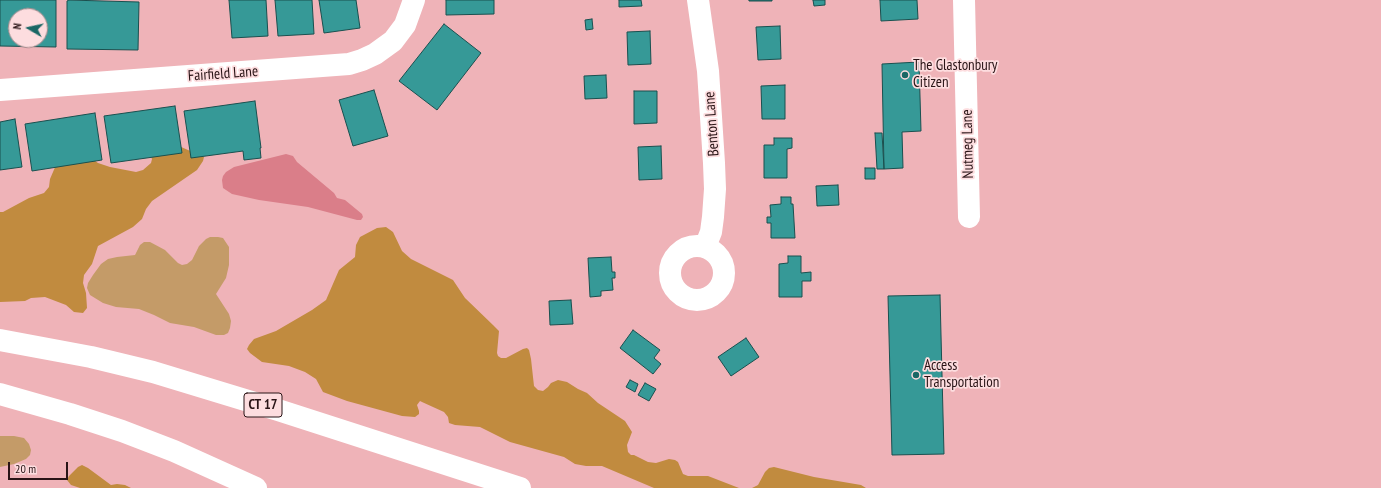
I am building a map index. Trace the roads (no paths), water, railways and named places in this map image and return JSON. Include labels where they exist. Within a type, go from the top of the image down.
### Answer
[{"type":"main road","name":"Fairfield Lane","points":[[0,90],[348,64],[375,54],[393,40],[404,25],[414,0]]},
{"type":"main road","name":"Benton Lane","points":[[698,0],[708,70],[715,189],[711,232],[705,247]]},
{"type":"main road","name":"Nutmeg Lane","points":[[964,0],[969,217]]},
{"type":"main road","name":"CT 17","points":[[0,340],[92,357],[153,372],[293,414],[520,488]]},
{"type":"main road","points":[[0,394],[122,431],[181,454],[256,488]]},
{"type":"place","name":"The Glastonbury Citizen","points":[[905,75]]},
{"type":"place","name":"Access Transportation","points":[[916,375]]}]
